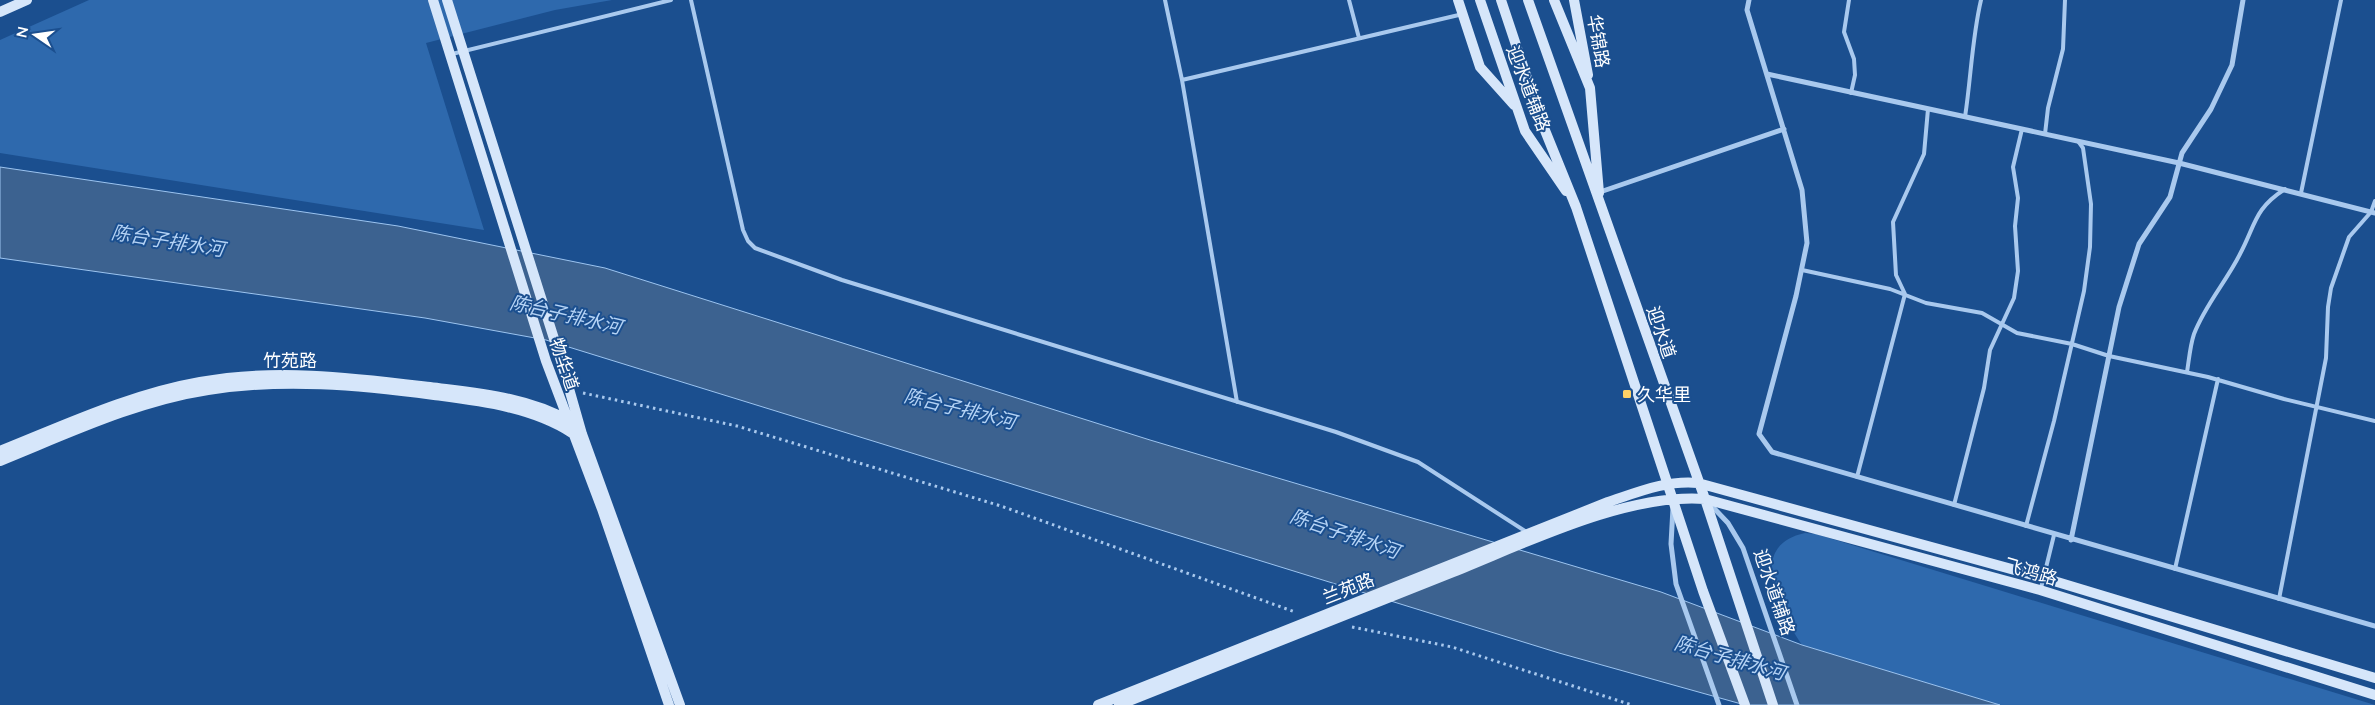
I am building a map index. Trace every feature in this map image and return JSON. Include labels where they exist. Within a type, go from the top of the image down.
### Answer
[{"type":"street","points":[[0,12],[27,0]]},
{"type":"street","name":"物华道","points":[[433,0],[546,361],[567,420]]},
{"type":"street","name":"物华道","points":[[447,0],[562,364],[570,391],[577,434],[669,705]]},
{"type":"street","points":[[1458,0],[1480,67],[1518,110]]},
{"type":"street","name":"迎水道辅路","points":[[1480,0],[1525,131],[1576,207]]},
{"type":"street","points":[[1501,0],[1542,123],[1576,207],[1674,498],[1703,591],[1745,705]]},
{"type":"street","name":"迎水道","points":[[1528,0],[1705,499],[1773,705]]},
{"type":"street","points":[[1554,0],[1590,88],[1600,204]]},
{"type":"street","name":"华锦路","points":[[1574,0],[1581,24],[1590,88]]},
{"type":"street","points":[[1749,0],[1747,10],[1802,190],[1807,243],[1802,270],[1759,434],[1772,452],[2071,540],[2375,626]]},
{"type":"street","points":[[2071,540],[2119,307],[2139,244],[2170,197],[2182,153],[2211,109],[2232,65],[2243,0]]},
{"type":"street","points":[[1767,74],[2022,130],[2078,140],[2179,163],[2373,212]]},
{"type":"street","points":[[1600,192],[1784,129]]},
{"type":"street","name":"竹苑路","points":[[0,451],[98,412],[142,397],[200,382],[249,376],[331,376],[470,392],[514,400],[542,409],[567,420],[577,434]]},
{"type":"street","name":"竹苑路","points":[[0,461],[110,417],[170,398],[207,390],[272,384],[350,385],[462,399],[535,415],[557,423],[577,434]]},
{"type":"street","name":"物华道","points":[[577,434],[680,705]]},
{"type":"street","name":"兰苑路","points":[[1098,705],[1314,619],[1366,602],[1523,544],[1532,536],[1608,502],[1669,483],[1698,482]]},
{"type":"street","name":"飞鸿路","points":[[1698,482],[2044,578],[2375,678]]},
{"type":"street","points":[[1674,498],[1670,544],[1678,589],[1719,705]]},
{"type":"street","name":"兰苑路","points":[[1119,705],[1326,622],[1366,602],[1510,540],[1532,536],[1645,502],[1674,498]]},
{"type":"street","name":"飞鸿路","points":[[1674,498],[1705,499],[2040,590],[2375,695]]},
{"type":"street","name":"迎水道辅路","points":[[1705,499],[1728,523],[1743,548],[1797,705]]},
{"type":"lane","points":[[450,54],[671,0]]},
{"type":"lane","points":[[691,0],[743,230],[748,241],[756,248],[852,283],[1336,432],[1418,462],[1532,536]]},
{"type":"lane","points":[[1165,0],[1182,80],[1237,402]]},
{"type":"lane","points":[[1349,0],[1359,38]]},
{"type":"lane","points":[[1849,0],[1844,32],[1854,59],[1855,74],[1851,93]]},
{"type":"lane","points":[[1964,117],[1972,71],[1975,28],[1980,0]]},
{"type":"lane","points":[[2045,134],[2048,108],[2063,49],[2065,0]]},
{"type":"lane","points":[[2301,194],[2341,0]]},
{"type":"lane","points":[[1182,80],[1462,14]]},
{"type":"lane","points":[[1856,477],[1905,294],[1896,275],[1893,222],[1924,154],[1928,109]]},
{"type":"lane","points":[[1954,505],[1984,388],[1990,350],[2014,298],[2018,271],[2015,226],[2018,198],[2013,167],[2022,130]]},
{"type":"lane","points":[[2026,526],[2072,344],[2090,247],[2091,204],[2083,148],[2078,140]]},
{"type":"lane","points":[[2187,372],[2194,335],[2208,305],[2240,254],[2258,213],[2271,198],[2285,189]]},
{"type":"lane","points":[[2279,599],[2326,358],[2328,307],[2331,288],[2349,237],[2373,212],[2375,201]]},
{"type":"lane","points":[[1802,270],[1871,284],[1905,294],[1926,303],[1982,313],[2017,333],[2072,344],[2109,356],[2187,372],[2375,421]]},
{"type":"lane","points":[[2175,569],[2218,380]]},
{"type":"lane","points":[[2040,590],[2054,535]]},
{"type":"path","points":[[570,391],[737,426],[1001,506],[1314,619]]},
{"type":"path","points":[[1326,622],[1452,647],[1632,705]]},
{"type":"shaded area","points":[[89,0],[612,0],[555,10],[426,43],[484,230],[0,153],[0,40]]},
{"type":"shaded area","points":[[1805,533],[1816,534],[2375,705],[2000,705],[1802,645],[1785,616],[1778,599],[1773,582],[1772,566],[1776,551],[1786,540]]},
{"type":"water","name":"陈台子排水河","points":[[0,167],[398,226],[605,268],[1150,440],[1661,592],[1802,645],[2000,705],[1745,705],[1559,653],[546,340],[425,318],[0,258]]},
{"type":"place","name":"久华里","points":[[1627,394]]}]
